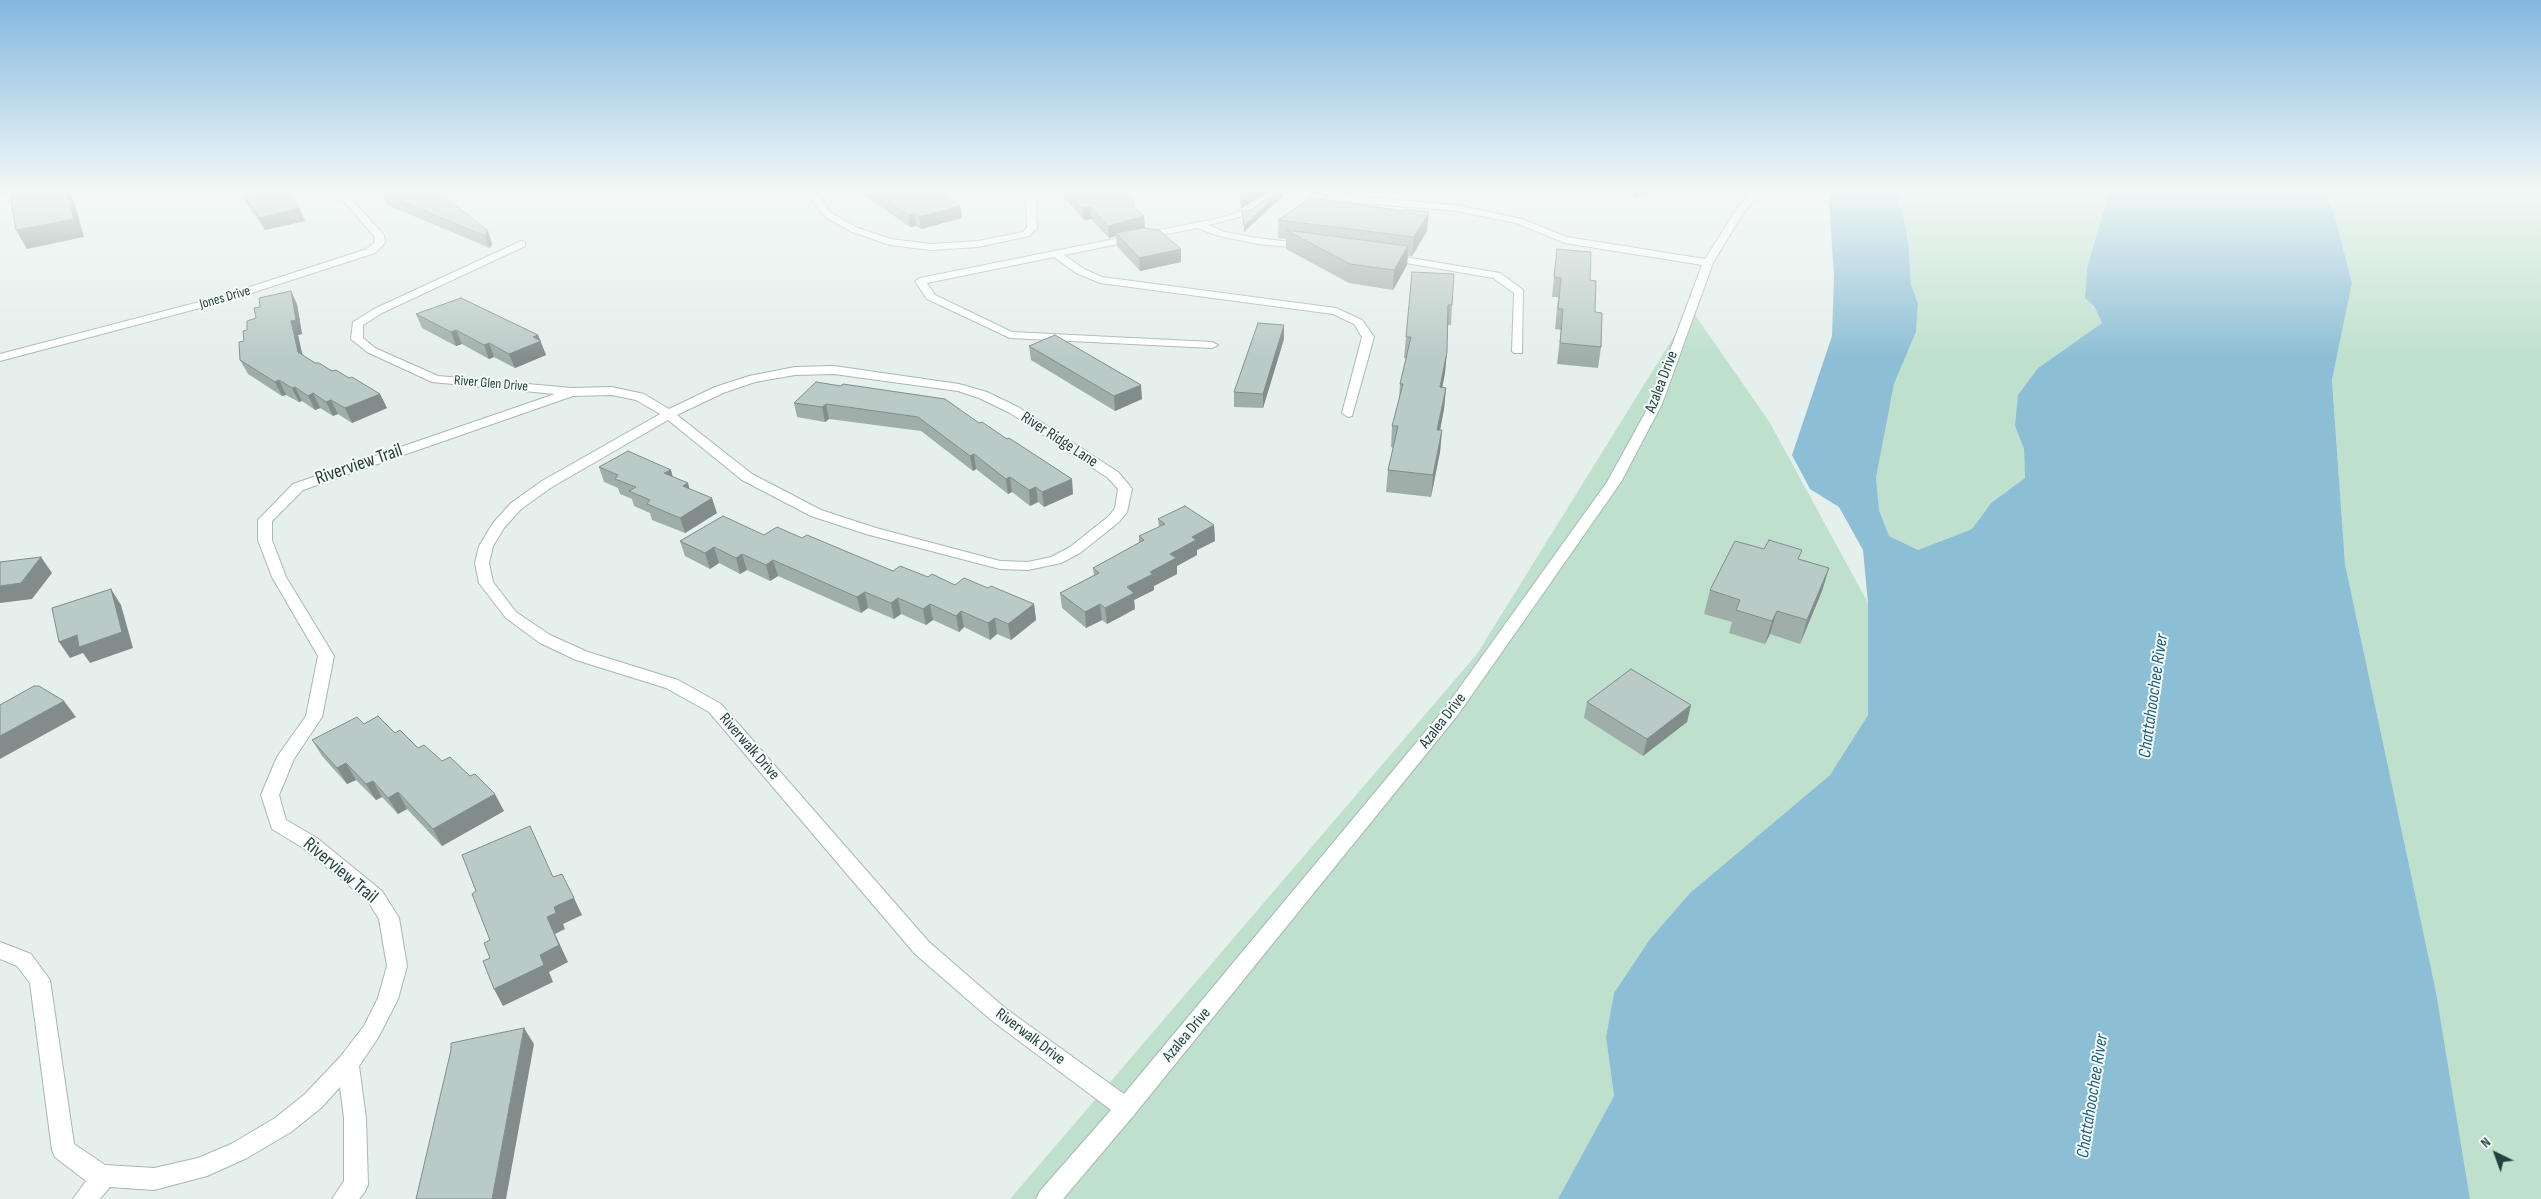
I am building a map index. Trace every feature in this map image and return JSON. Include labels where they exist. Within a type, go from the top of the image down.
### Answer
[{"type":"street","name":"Jones Drive","points":[[0,358],[226,298],[371,251],[376,247]]},
{"type":"street","name":"River Glen Drive","points":[[515,247],[378,311],[357,324],[357,338],[371,350],[436,379],[572,392],[612,392],[640,397],[669,414]]},
{"type":"street","points":[[1083,247],[1058,255],[920,281],[932,298],[1010,335],[1212,345]]},
{"type":"street","points":[[1307,247],[1316,248]]},
{"type":"street","points":[[1606,247],[1708,264]]},
{"type":"street","name":"Azalea Drive","points":[[1048,1199],[1126,1108],[1451,712],[1614,482],[1656,404],[1708,264],[1718,247]]},
{"type":"street","points":[[1058,255],[1080,271],[1100,280],[1336,311],[1358,322],[1368,337],[1348,413]]},
{"type":"street","points":[[1374,255],[1496,275],[1519,292],[1518,351]]},
{"type":"street","name":"River Ridge Lane","points":[[834,370],[951,386],[983,395],[1014,410],[1114,474],[1125,489],[1122,509],[1114,519],[1075,550],[1056,560],[1028,566],[1000,565],[870,531],[793,502],[747,477],[669,414],[719,390],[753,379],[795,371],[834,370]]},
{"type":"street","name":"Riverview Trail","points":[[0,950],[24,960],[40,980],[63,1150],[94,1173],[105,1176],[154,1178],[199,1168],[239,1151],[283,1125],[306,1107],[348,1064],[371,1032],[388,999],[397,966],[389,918],[375,896],[310,843],[278,824],[270,795],[286,757],[314,717],[326,656],[279,577],[265,540],[265,520],[298,487],[572,392]]},
{"type":"street","name":"Riverwalk Drive","points":[[669,414],[547,484],[516,506],[498,526],[486,546],[482,563],[486,583],[511,616],[545,639],[582,656],[672,684],[715,708],[922,948],[998,1014],[1126,1108]]},
{"type":"street","points":[[344,1199],[356,1185],[355,1118],[348,1064]]},
{"type":"street","points":[[85,1199],[105,1176]]},
{"type":"green space","points":[[2093,247],[2087,268],[2085,297],[2094,306],[2102,323],[2038,368],[2015,426],[2024,449],[2025,478],[1991,503],[1972,529],[1918,550],[1889,536],[1879,510],[1876,478],[1894,384],[1916,332],[1918,303],[1911,285],[1909,248]]},
{"type":"green space","points":[[2341,247],[2541,247],[2541,1199],[2470,1199],[2436,992],[2345,564],[2332,380],[2352,283]]},
{"type":"green space","points":[[1691,309],[1770,423],[1868,603],[1868,715],[1830,775],[1690,893],[1650,939],[1614,993],[1606,1037],[1614,1096],[1558,1199],[1010,1199],[1477,654]]},
{"type":"water","name":"Chattahoochee River","points":[[1832,247],[1909,247],[1911,285],[1918,303],[1916,332],[1894,384],[1876,478],[1879,510],[1889,536],[1918,550],[1972,529],[1991,503],[2025,478],[2024,449],[2015,426],[2018,395],[2038,368],[2102,323],[2094,306],[2085,298],[2087,268],[2093,247],[2343,247],[2352,283],[2332,380],[2345,564],[2436,992],[2470,1199],[1558,1199],[1614,1096],[1606,1037],[1614,993],[1650,939],[1690,893],[1830,775],[1868,715],[1868,603],[1863,550],[1839,507],[1810,489],[1792,455],[1832,336],[1834,276]]},
{"type":"building","points":[[1129,247],[1179,247],[1181,249],[1139,258]]},
{"type":"building","points":[[1318,247],[1407,247],[1394,270],[1350,264]]},
{"type":"building","points":[[1557,249],[1591,252],[1590,280],[1596,281],[1595,312],[1602,313],[1601,347],[1560,343],[1563,309],[1558,309],[1561,278],[1554,277]]},
{"type":"building","points":[[1412,272],[1454,274],[1452,305],[1448,305],[1447,352],[1440,387],[1446,388],[1437,430],[1442,430],[1433,475],[1388,470],[1398,426],[1392,426],[1403,384],[1400,384],[1411,337],[1406,337]]},
{"type":"building","points":[[291,291],[296,320],[291,321],[298,352],[332,371],[336,370],[349,378],[352,377],[380,394],[345,408],[331,400],[326,402],[313,393],[308,396],[295,387],[292,388],[279,380],[275,382],[240,360],[239,342],[244,341],[243,331],[247,330],[247,321],[256,318],[254,308],[260,307],[259,298]]},
{"type":"building","points":[[461,298],[538,335],[533,337],[541,341],[509,354],[489,343],[484,345],[456,330],[451,332],[416,314]]},
{"type":"building","points":[[1258,323],[1284,325],[1263,394],[1234,392]]},
{"type":"building","points":[[1055,335],[1141,385],[1114,396],[1029,346]]},
{"type":"building","points":[[816,382],[841,386],[843,384],[945,399],[979,423],[982,422],[1007,439],[1009,438],[1072,479],[1042,492],[1036,487],[1029,490],[1010,477],[1006,479],[974,454],[970,456],[918,417],[826,404],[822,407],[794,403]]},
{"type":"building","points":[[628,451],[671,470],[664,473],[688,483],[683,486],[712,498],[680,518],[647,504],[650,500],[629,491],[636,487],[615,479],[618,475],[599,467]]},
{"type":"building","points":[[1185,506],[1214,525],[1192,537],[1196,540],[1170,554],[1176,558],[1150,572],[1153,574],[1127,587],[1134,593],[1105,608],[1100,604],[1085,612],[1060,593],[1099,573],[1093,568],[1144,540],[1139,536],[1165,524],[1158,519]]},
{"type":"building","points":[[723,516],[764,535],[777,527],[802,538],[807,535],[893,571],[900,566],[928,577],[932,574],[955,585],[964,578],[988,588],[991,586],[1034,604],[1008,624],[995,618],[988,623],[961,611],[956,616],[930,604],[923,609],[898,598],[891,603],[865,592],[857,597],[773,560],[766,565],[742,554],[736,558],[714,547],[705,553],[680,541]]},
{"type":"building","points":[[1769,540],[1802,550],[1798,559],[1829,568],[1807,620],[1777,611],[1772,621],[1736,610],[1740,600],[1710,590],[1735,541],[1764,549]]},
{"type":"building","points":[[41,557],[21,583],[0,586],[0,562]]},
{"type":"building","points":[[111,589],[122,632],[79,647],[77,635],[59,642],[52,608]]},
{"type":"building","points":[[1631,669],[1691,705],[1647,739],[1587,702]]},
{"type":"building","points":[[34,686],[39,686],[64,701],[0,736],[0,705]]},
{"type":"building","points":[[378,716],[395,733],[400,730],[418,748],[424,745],[442,761],[450,757],[470,776],[475,774],[495,794],[433,829],[398,792],[388,798],[373,781],[366,784],[346,763],[337,768],[312,740],[357,717],[364,724]]},
{"type":"building","points":[[530,826],[553,877],[562,874],[574,898],[554,907],[556,913],[547,917],[559,945],[540,955],[544,965],[494,989],[483,961],[490,958],[484,943],[490,940],[472,894],[476,891],[462,855]]},
{"type":"building","points":[[524,1028],[492,1199],[416,1199],[451,1050],[451,1043]]}]
